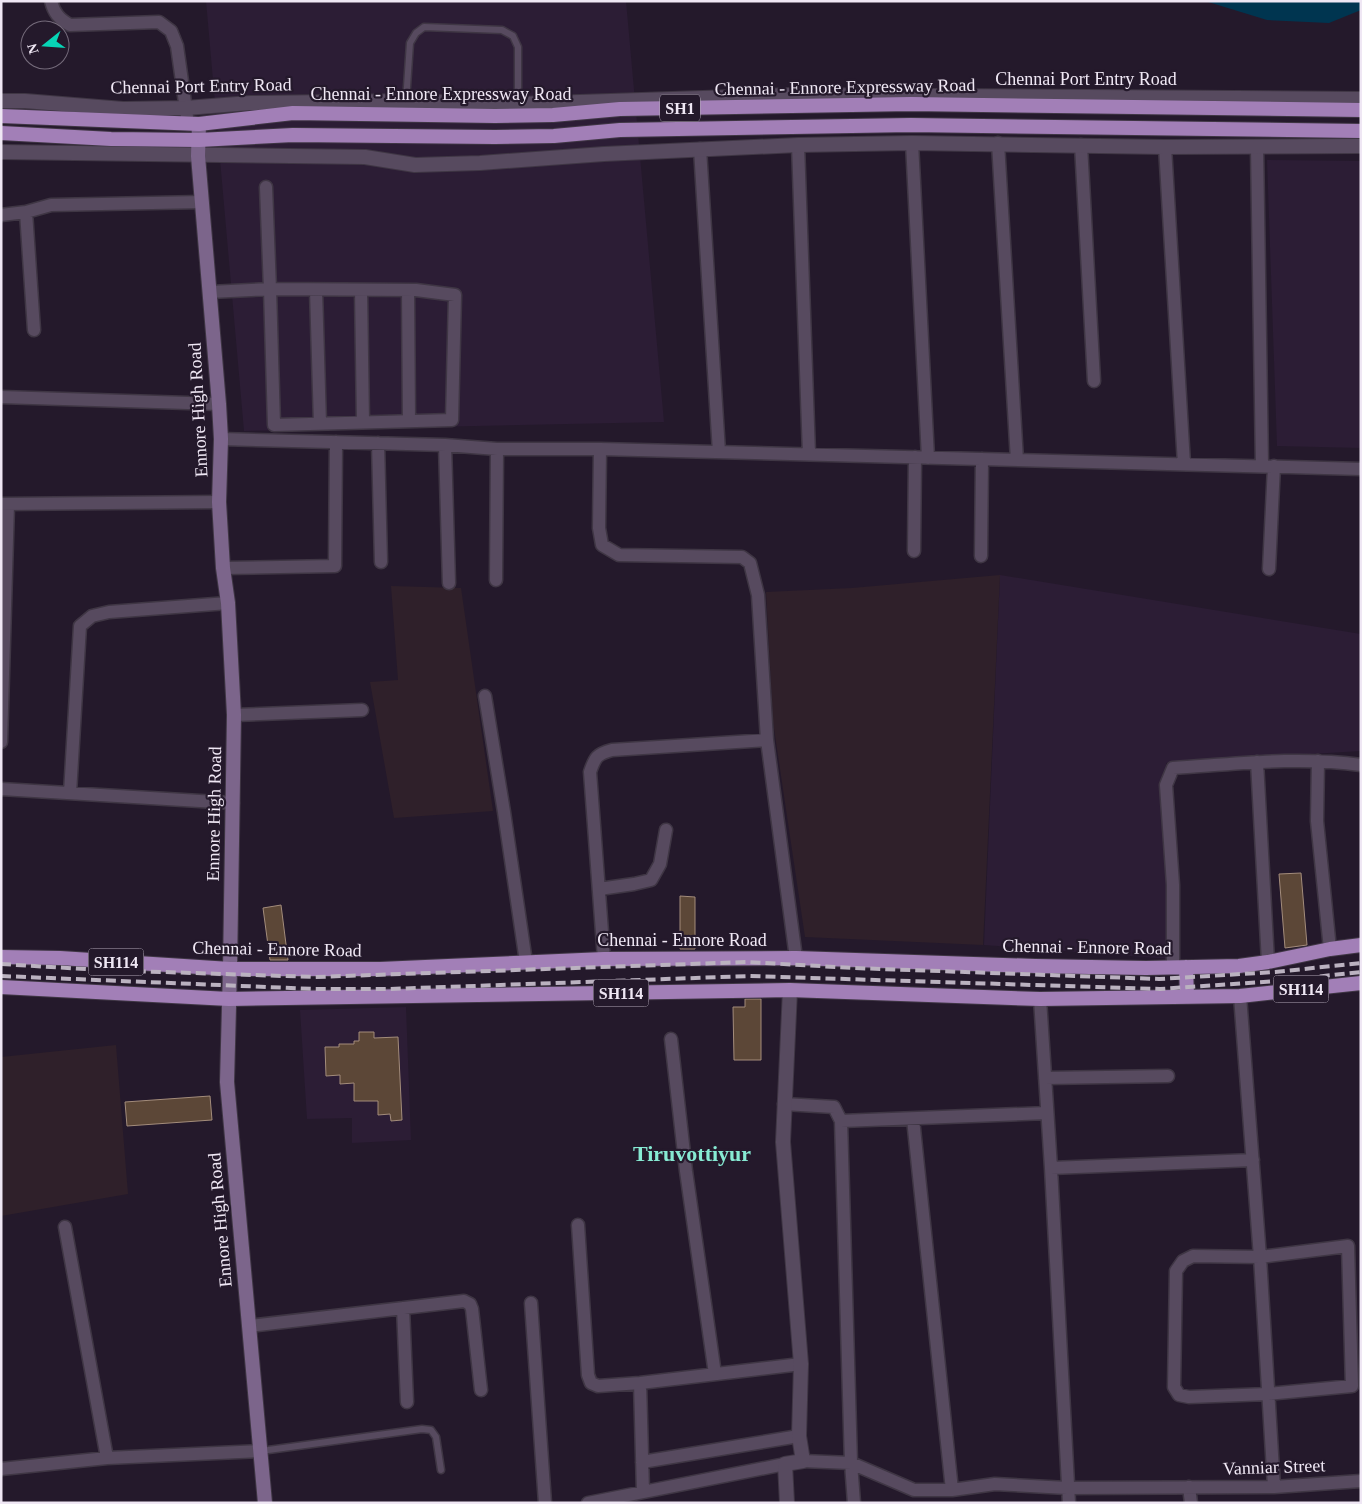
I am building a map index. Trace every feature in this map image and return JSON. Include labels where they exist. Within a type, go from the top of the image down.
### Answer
[{"type":"main road","name":"Chennai - Ennore Expressway Road","points":[[1,116],[193,124],[293,113],[406,108],[519,110],[553,115],[629,109],[911,104],[1361,110]]},
{"type":"main road","name":"Ennore High Road","points":[[193,124],[199,140],[198,156],[219,404],[221,439],[220,502],[234,715],[227,1082],[265,1503]]},
{"type":"main road","name":"SH1","points":[[1,133],[111,139],[199,140],[293,135],[554,136],[620,130],[910,125],[1361,131]]},
{"type":"main road","name":"Chennai - Ennore Road","points":[[1,957],[60,958],[230,969],[380,969],[604,959],[796,958],[1035,966],[1180,967],[1238,966],[1361,945]]},
{"type":"main road","points":[[1180,967],[1187,997]]},
{"type":"main road","name":"SH114","points":[[1,987],[229,999],[790,990],[1040,999],[1240,996],[1361,983]]},
{"type":"street","points":[[51,1],[54,12],[61,20],[70,25],[159,22],[171,32],[178,46],[186,108],[193,124]]},
{"type":"street","name":"Chennai Port Entry Road","points":[[519,110],[792,95],[1361,99]]},
{"type":"street","name":"Chennai Port Entry Road","points":[[1,101],[25,101],[123,109],[186,108],[250,103],[406,108]]},
{"type":"street","points":[[1,152],[366,157],[424,164],[480,163],[604,154],[798,145],[912,143],[1165,148],[1361,146]]},
{"type":"street","points":[[912,143],[928,458]]},
{"type":"street","points":[[998,144],[1017,460]]},
{"type":"street","points":[[798,145],[809,454]]},
{"type":"street","points":[[1081,145],[1094,381]]},
{"type":"street","points":[[1257,147],[1268,466],[1269,569]]},
{"type":"street","points":[[1165,148],[1184,464]]},
{"type":"street","points":[[700,149],[719,452]]},
{"type":"street","points":[[210,292],[270,289],[408,290],[455,295],[452,420],[274,425],[270,289],[266,187]]},
{"type":"street","points":[[1,215],[26,212],[51,205],[202,202]]},
{"type":"street","points":[[26,212],[34,330]]},
{"type":"street","points":[[316,290],[320,424]]},
{"type":"street","points":[[361,290],[363,422]]},
{"type":"street","points":[[408,290],[409,421]]},
{"type":"street","points":[[1,397],[219,404]]},
{"type":"street","points":[[221,439],[444,445],[497,449],[600,449],[1361,468]]},
{"type":"street","points":[[224,568],[335,566],[336,442]]},
{"type":"street","points":[[378,443],[381,562]]},
{"type":"street","points":[[444,445],[449,583]]},
{"type":"street","points":[[496,580],[497,449]]},
{"type":"street","points":[[600,449],[599,528],[602,545],[619,555],[742,557],[750,563],[758,595],[767,740],[796,958]]},
{"type":"street","points":[[914,551],[915,457]]},
{"type":"street","points":[[981,556],[982,459]]},
{"type":"street","points":[[1,742],[5,504],[220,502]]},
{"type":"street","points":[[70,793],[80,626],[92,616],[108,612],[228,604]]},
{"type":"street","points":[[485,696],[526,962]]},
{"type":"street","points":[[234,715],[362,710]]},
{"type":"street","points":[[604,959],[590,772],[594,761],[600,753],[612,750],[767,740]]},
{"type":"street","points":[[1180,967],[1166,785],[1173,768],[1256,762],[1334,761],[1361,765]]},
{"type":"street","points":[[1256,762],[1268,962]]},
{"type":"street","points":[[1318,762],[1317,821],[1330,949]]},
{"type":"street","points":[[1,789],[233,803]]},
{"type":"street","points":[[599,889],[651,880],[660,864],[666,830]]},
{"type":"street","points":[[588,1503],[803,1461],[799,1436],[801,1364],[783,1142],[790,990]]},
{"type":"street","points":[[1240,996],[1260,1257],[1274,1487]]},
{"type":"street","points":[[1040,999],[1069,1503]]},
{"type":"street","points":[[671,1039],[714,1374]]},
{"type":"street","points":[[1044,1078],[1168,1076]]},
{"type":"street","points":[[784,1104],[834,1107],[841,1121],[851,1464],[854,1503]]},
{"type":"street","points":[[841,1121],[1047,1113]]},
{"type":"street","points":[[913,1119],[952,1490]]},
{"type":"street","points":[[1051,1168],[1253,1160]]},
{"type":"street","points":[[578,1225],[588,1374],[592,1383],[598,1386],[640,1383],[801,1364]]},
{"type":"street","points":[[65,1227],[107,1458]]},
{"type":"street","points":[[1348,1246],[1352,1386],[1268,1394],[1189,1397],[1179,1395],[1174,1387],[1176,1271],[1183,1262],[1193,1256],[1260,1257],[1348,1246]]},
{"type":"street","points":[[249,1326],[464,1301],[470,1304],[481,1390]]},
{"type":"street","points":[[531,1303],[545,1503]]},
{"type":"street","points":[[403,1308],[407,1402]]},
{"type":"street","points":[[640,1383],[643,1492]]},
{"type":"street","points":[[642,1462],[799,1436]]},
{"type":"street","points":[[1,1469],[107,1458],[261,1451]]},
{"type":"street","name":"Vanniar Street","points":[[803,1461],[851,1464],[914,1490],[952,1490],[995,1484],[1067,1488],[1274,1487],[1361,1481]]},
{"type":"street","points":[[786,1464],[787,1503]]},
{"type":"street","points":[[1189,1486],[1191,1503]]},
{"type":"lane","points":[[406,108],[410,43],[416,33],[424,27],[502,30],[513,36],[518,47],[519,110]]},
{"type":"lane","points":[[261,1451],[422,1429],[431,1430],[436,1437],[441,1470]]},
{"type":"shaded area","points":[[206,1],[626,1],[664,422],[244,431]]},
{"type":"shaded area","points":[[1267,160],[1361,161],[1361,448],[1277,446]]},
{"type":"shaded area","points":[[1000,575],[1361,634],[1361,751],[1166,763],[1171,959],[984,945]]},
{"type":"shaded area","points":[[1000,575],[983,945],[805,937],[773,722],[766,592],[852,588]]},
{"type":"shaded area","points":[[391,586],[461,588],[493,811],[394,818],[370,682],[398,680]]},
{"type":"shaded area","points":[[406,1007],[411,1140],[352,1143],[352,1118],[307,1119],[300,1010]]},
{"type":"shaded area","points":[[116,1045],[128,1194],[1,1216],[1,1057]]},
{"type":"water","points":[[1205,1],[1361,1],[1361,10],[1329,23],[1267,20]]},
{"type":"building","points":[[1301,873],[1307,945],[1285,948],[1279,874]]},
{"type":"building","points":[[680,896],[695,897],[695,949],[680,949]]},
{"type":"building","points":[[281,905],[288,960],[270,960],[263,908]]},
{"type":"building","points":[[745,999],[761,999],[761,1060],[734,1060],[733,1007],[745,1007]]},
{"type":"building","points":[[359,1032],[374,1032],[374,1038],[398,1037],[402,1120],[391,1121],[390,1114],[378,1115],[378,1101],[354,1101],[354,1083],[340,1084],[340,1075],[326,1076],[325,1047],[339,1047],[339,1044],[354,1044],[354,1041],[359,1041]]},
{"type":"building","points":[[210,1096],[212,1120],[127,1126],[125,1102]]},
{"type":"railway","points":[[1,964],[101,970],[315,977],[747,962],[854,968],[1159,979],[1275,972],[1361,963]]},
{"type":"railway","points":[[1,976],[315,989],[389,989],[750,976],[1160,989],[1277,981],[1361,972]]},
{"type":"district","name":"Tiruvottiyur","points":[[692,1153]]}]
